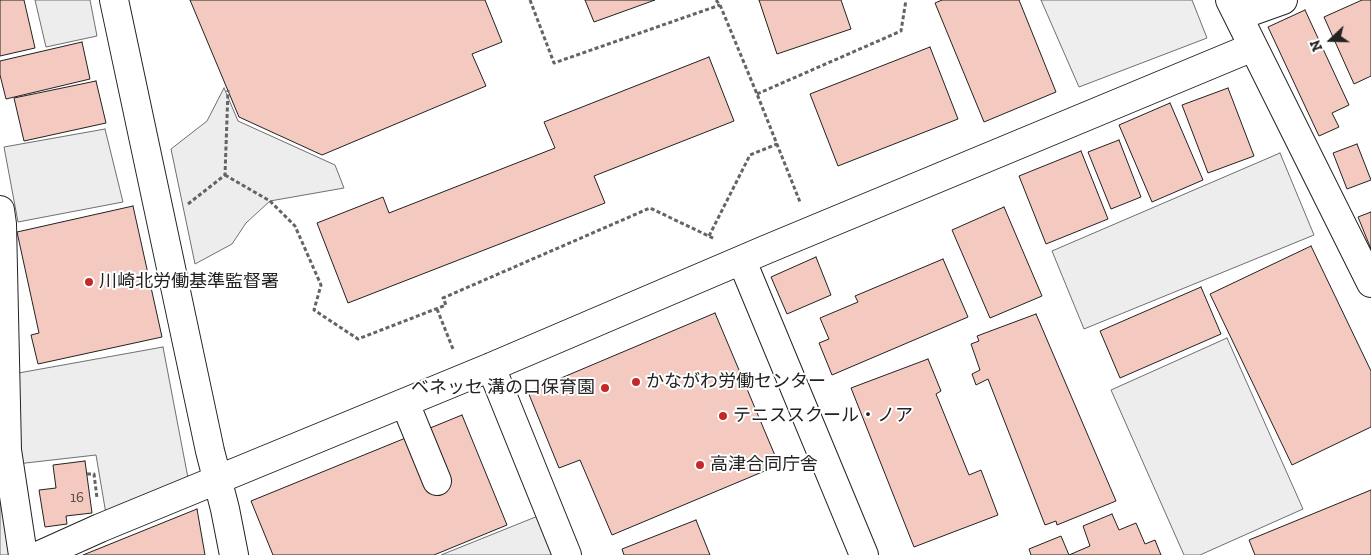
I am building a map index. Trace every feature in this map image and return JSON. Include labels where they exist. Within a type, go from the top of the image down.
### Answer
[{"type":"street","points":[[114,0],[208,442],[234,555]]},
{"type":"street","points":[[1283,0],[1234,8],[1371,283]]},
{"type":"street","points":[[40,555],[100,528],[491,367],[732,251],[1253,47]]},
{"type":"street","points":[[0,210],[2,224],[7,450],[23,555]]},
{"type":"street","points":[[732,251],[864,555]]},
{"type":"street","points":[[491,367],[568,555]]},
{"type":"street","points":[[405,403],[437,481]]},
{"type":"path","points":[[530,0],[554,63],[720,5]]},
{"type":"path","points":[[716,0],[720,5],[757,94],[801,205]]},
{"type":"path","points":[[757,94],[901,31],[906,0]]},
{"type":"path","points":[[183,208],[225,175],[228,90]]},
{"type":"path","points":[[709,236],[750,155],[777,144]]},
{"type":"path","points":[[225,175],[270,201],[295,226],[321,284],[314,310],[358,339],[446,305],[443,298],[650,208],[709,236],[732,251]]},
{"type":"path","points":[[437,309],[453,351]]},
{"type":"path","points":[[87,474],[94,474],[98,507]]},
{"type":"shaded area","points":[[35,0],[90,0],[97,36],[46,47]]},
{"type":"shaded area","points":[[1041,0],[1192,0],[1207,38],[1079,87]]},
{"type":"shaded area","points":[[224,88],[238,121],[335,165],[344,188],[270,201],[246,223],[232,244],[195,264],[171,149],[207,121]]},
{"type":"shaded area","points":[[105,129],[123,202],[18,222],[4,147]]},
{"type":"shaded area","points":[[1280,153],[1314,235],[1084,329],[1052,251]]},
{"type":"shaded area","points":[[1227,338],[1303,509],[1200,555],[1184,555],[1111,390]]},
{"type":"shaded area","points":[[163,347],[188,478],[106,514],[96,455],[17,464],[13,374]]},
{"type":"shaded area","points":[[0,481],[12,555],[0,555]]},
{"type":"shaded area","points":[[538,516],[553,555],[441,555]]},
{"type":"building","points":[[0,0],[24,0],[35,48],[0,56]]},
{"type":"building","points":[[190,0],[485,0],[502,42],[472,54],[486,86],[322,155],[239,117]]},
{"type":"building","points":[[585,0],[655,0],[594,22]]},
{"type":"building","points":[[759,0],[841,0],[851,29],[777,54]]},
{"type":"building","points":[[942,0],[1019,0],[1056,92],[984,122],[935,3]]},
{"type":"building","points":[[1362,0],[1371,0],[1371,76],[1354,84],[1324,17]]},
{"type":"building","points":[[1305,10],[1349,105],[1332,113],[1339,127],[1319,136],[1268,27]]},
{"type":"building","points":[[82,42],[90,79],[6,99],[0,75],[0,61]]},
{"type":"building","points":[[930,47],[958,119],[838,166],[810,94]]},
{"type":"building","points":[[709,57],[734,121],[594,176],[605,203],[348,303],[317,223],[383,197],[389,213],[555,148],[544,122]]},
{"type":"building","points":[[96,81],[106,123],[24,141],[14,98]]},
{"type":"building","points":[[1228,88],[1254,156],[1208,173],[1182,105]]},
{"type":"building","points":[[1170,103],[1203,180],[1152,202],[1119,125]]},
{"type":"building","points":[[1119,140],[1141,197],[1111,209],[1088,152]]},
{"type":"building","points":[[1357,144],[1371,180],[1347,189],[1333,153]]},
{"type":"building","points":[[1081,151],[1108,219],[1046,244],[1019,176]]},
{"type":"building","name":"川崎北労働基準監督署","points":[[133,206],[162,337],[38,364],[31,335],[39,333],[17,232]]},
{"type":"building","points":[[1004,207],[1042,296],[990,318],[952,230]]},
{"type":"building","points":[[1371,212],[1371,249],[1358,217]]},
{"type":"building","points":[[1311,246],[1371,371],[1371,427],[1292,465],[1210,294]]},
{"type":"building","points":[[816,257],[831,295],[787,314],[771,277]]},
{"type":"building","points":[[943,259],[968,317],[832,375],[819,343],[829,339],[820,318],[858,302],[855,296]]},
{"type":"building","points":[[1201,287],[1221,334],[1120,378],[1100,331]]},
{"type":"building","points":[[715,313],[779,465],[612,535],[580,460],[559,468],[528,392]]},
{"type":"building","points":[[1036,314],[1116,501],[1057,525],[1056,521],[1045,525],[988,379],[976,385],[972,374],[980,370],[971,344],[979,341],[977,336]]},
{"type":"building","points":[[928,359],[941,391],[936,394],[969,475],[981,470],[998,515],[914,547],[851,388]]},
{"type":"building","points":[[462,415],[507,525],[434,555],[273,555],[251,501]]},
{"type":"building","points":[[85,461],[92,513],[66,516],[67,524],[45,527],[39,490],[56,488],[53,465]]},
{"type":"building","points":[[1371,490],[1371,555],[1255,555],[1249,540]]},
{"type":"building","points":[[197,509],[205,555],[83,555]]},
{"type":"building","points":[[1112,514],[1119,530],[1136,523],[1145,544],[1155,540],[1161,555],[1069,555],[1090,546],[1083,526]]},
{"type":"building","points":[[696,520],[710,555],[624,555],[622,549]]},
{"type":"building","points":[[1061,536],[1069,555],[1031,555],[1029,549]]},
{"type":"place","name":"川崎北労働基準監督署","points":[[89,282]]},
{"type":"place","name":"かながわ労働センター","points":[[636,382]]},
{"type":"place","name":"ベネッセ 溝の口保育園","points":[[605,388]]},
{"type":"place","name":"テニススクール・ノア","points":[[723,416]]},
{"type":"place","name":"高津合同庁舎","points":[[700,465]]}]
